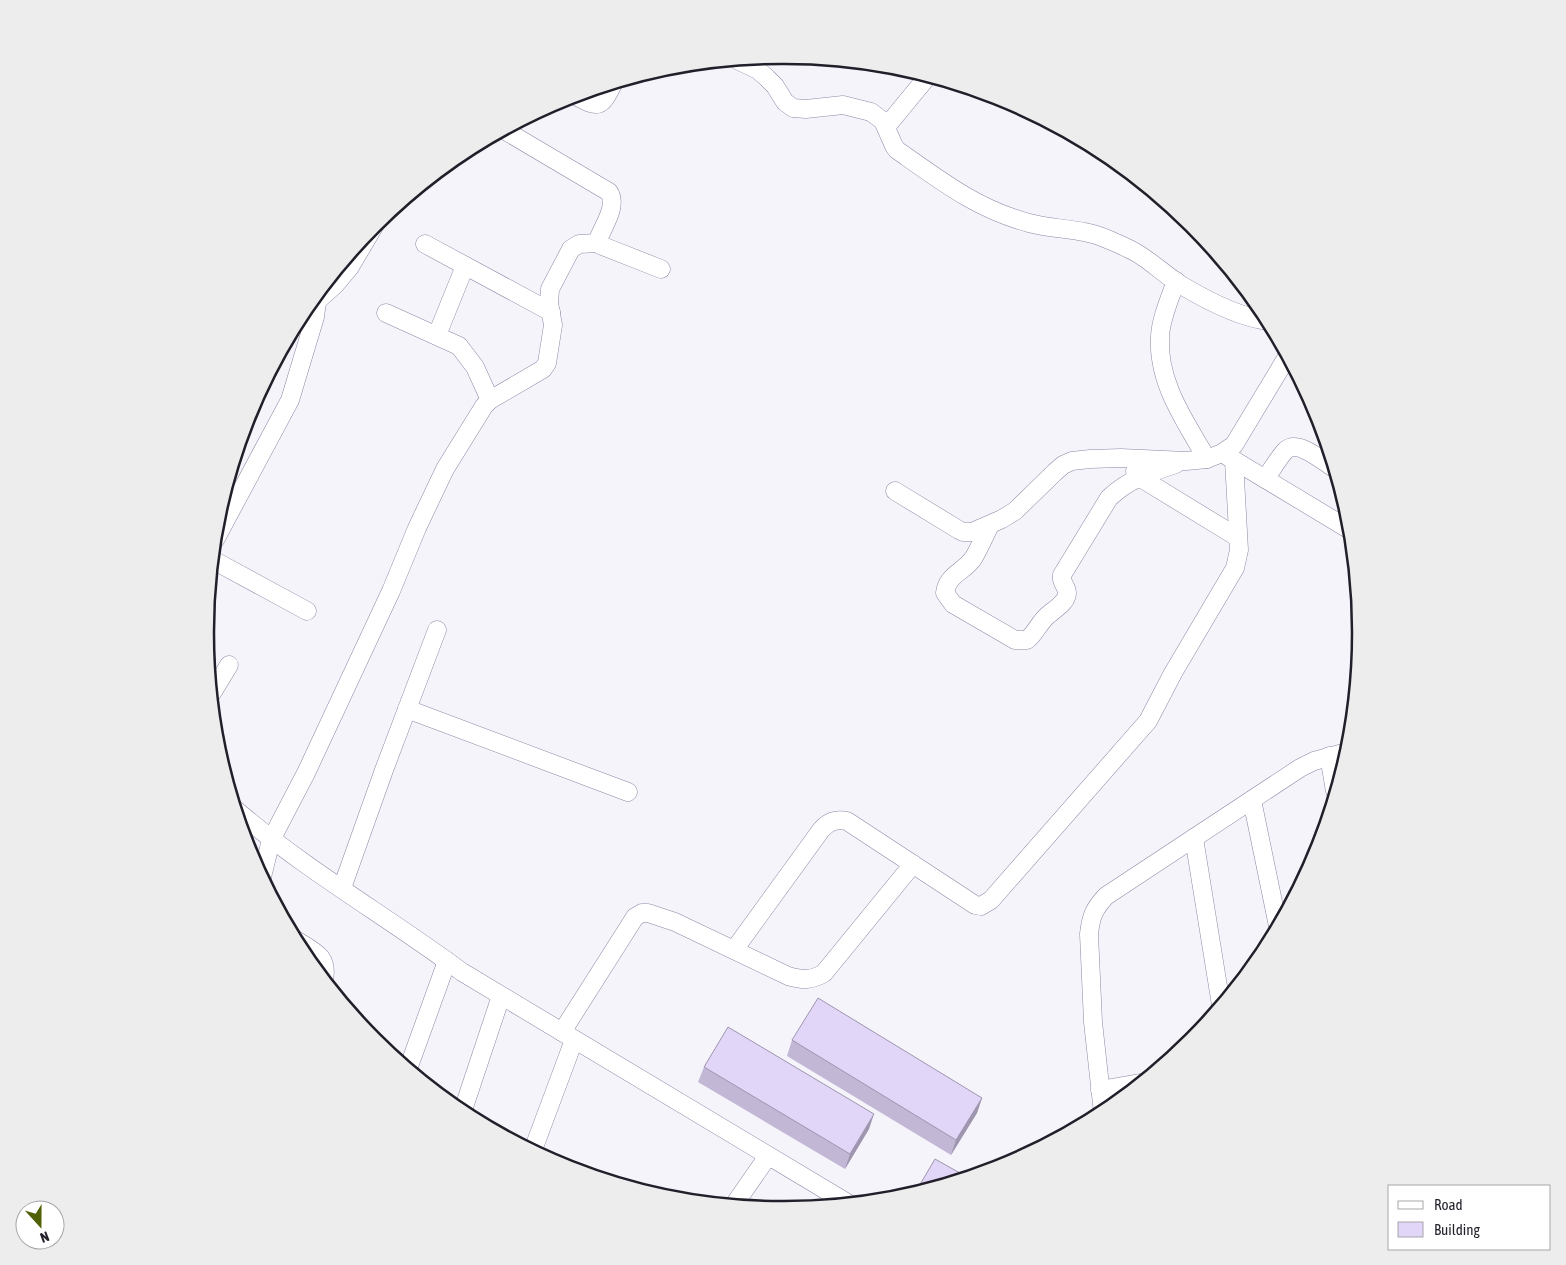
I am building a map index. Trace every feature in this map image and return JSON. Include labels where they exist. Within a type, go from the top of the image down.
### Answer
[{"type":"street","points":[[747,65],[758,70],[767,78],[775,86],[785,102],[793,108],[806,110],[843,105],[871,112],[886,127],[897,150],[965,197],[1027,222],[1048,227],[1080,230],[1098,235],[1135,252],[1176,281],[1221,306],[1257,319]]},
{"type":"street","points":[[886,127],[923,82]]},
{"type":"street","points":[[584,100],[598,104],[605,100],[609,91]]},
{"type":"street","points":[[510,134],[609,192],[612,196],[612,205],[598,243]]},
{"type":"street","points":[[265,866],[272,840],[310,765],[445,469],[478,415],[490,400],[543,369],[547,363],[552,334],[552,312],[548,295],[571,249],[579,244],[598,243],[661,269]]},
{"type":"street","points":[[425,244],[552,312]]},
{"type":"street","points":[[331,288],[350,267],[357,255]]},
{"type":"street","points":[[438,336],[465,266]]},
{"type":"street","points":[[1176,281],[1165,311],[1160,334],[1160,350],[1166,382],[1174,403],[1221,457],[1265,479],[1341,525]]},
{"type":"street","points":[[225,521],[290,400],[299,375],[315,309]]},
{"type":"street","points":[[386,313],[459,346],[475,367],[490,400]]},
{"type":"street","points":[[895,491],[963,532],[972,532],[990,525],[1015,511],[1063,465],[1072,461],[1129,458],[1186,461],[1221,457],[1237,440],[1284,363]]},
{"type":"street","points":[[1265,479],[1285,451],[1291,447],[1301,448],[1326,463]]},
{"type":"street","points":[[734,950],[821,830],[832,821],[847,821],[975,905],[981,906],[991,900],[1148,721],[1172,673],[1235,568],[1239,550],[1221,457]]},
{"type":"street","points":[[1129,458],[1131,466],[1139,477],[1237,537]]},
{"type":"street","points":[[990,525],[974,557],[966,567],[955,574],[946,588],[946,597],[952,604],[1015,640],[1027,640],[1066,597],[1067,593],[1061,578],[1062,574],[1109,498],[1117,490],[1139,477],[1186,461]]},
{"type":"street","points":[[218,563],[308,611]]},
{"type":"street","points":[[342,888],[437,630]]},
{"type":"street","points":[[217,686],[228,665]]},
{"type":"street","points":[[407,709],[628,792]]},
{"type":"street","points":[[1102,1103],[1093,1022],[1089,934],[1090,921],[1095,908],[1106,896],[1300,768],[1314,761],[1338,754]]},
{"type":"street","points":[[1329,756],[1333,777]]},
{"type":"street","points":[[1252,800],[1276,917]]},
{"type":"street","points":[[245,818],[272,840],[416,938],[462,972],[838,1198]]},
{"type":"street","points":[[1194,838],[1220,997]]},
{"type":"street","points":[[535,1145],[568,1036],[635,917],[648,913],[675,922],[788,976],[805,980],[815,978],[824,973],[913,864]]},
{"type":"street","points":[[311,949],[322,959],[325,969]]},
{"type":"street","points":[[410,1062],[447,961]]},
{"type":"street","points":[[465,1104],[501,996]]},
{"type":"street","points":[[1100,1090],[1127,1085]]},
{"type":"street","points":[[738,1199],[768,1156]]},
{"type":"building","points":[[818,998],[982,1098],[956,1140],[792,1040]]},
{"type":"building","points":[[728,1027],[874,1114],[850,1154],[704,1067]]},
{"type":"building","points":[[935,1159],[960,1173],[930,1182],[920,1184]]}]
